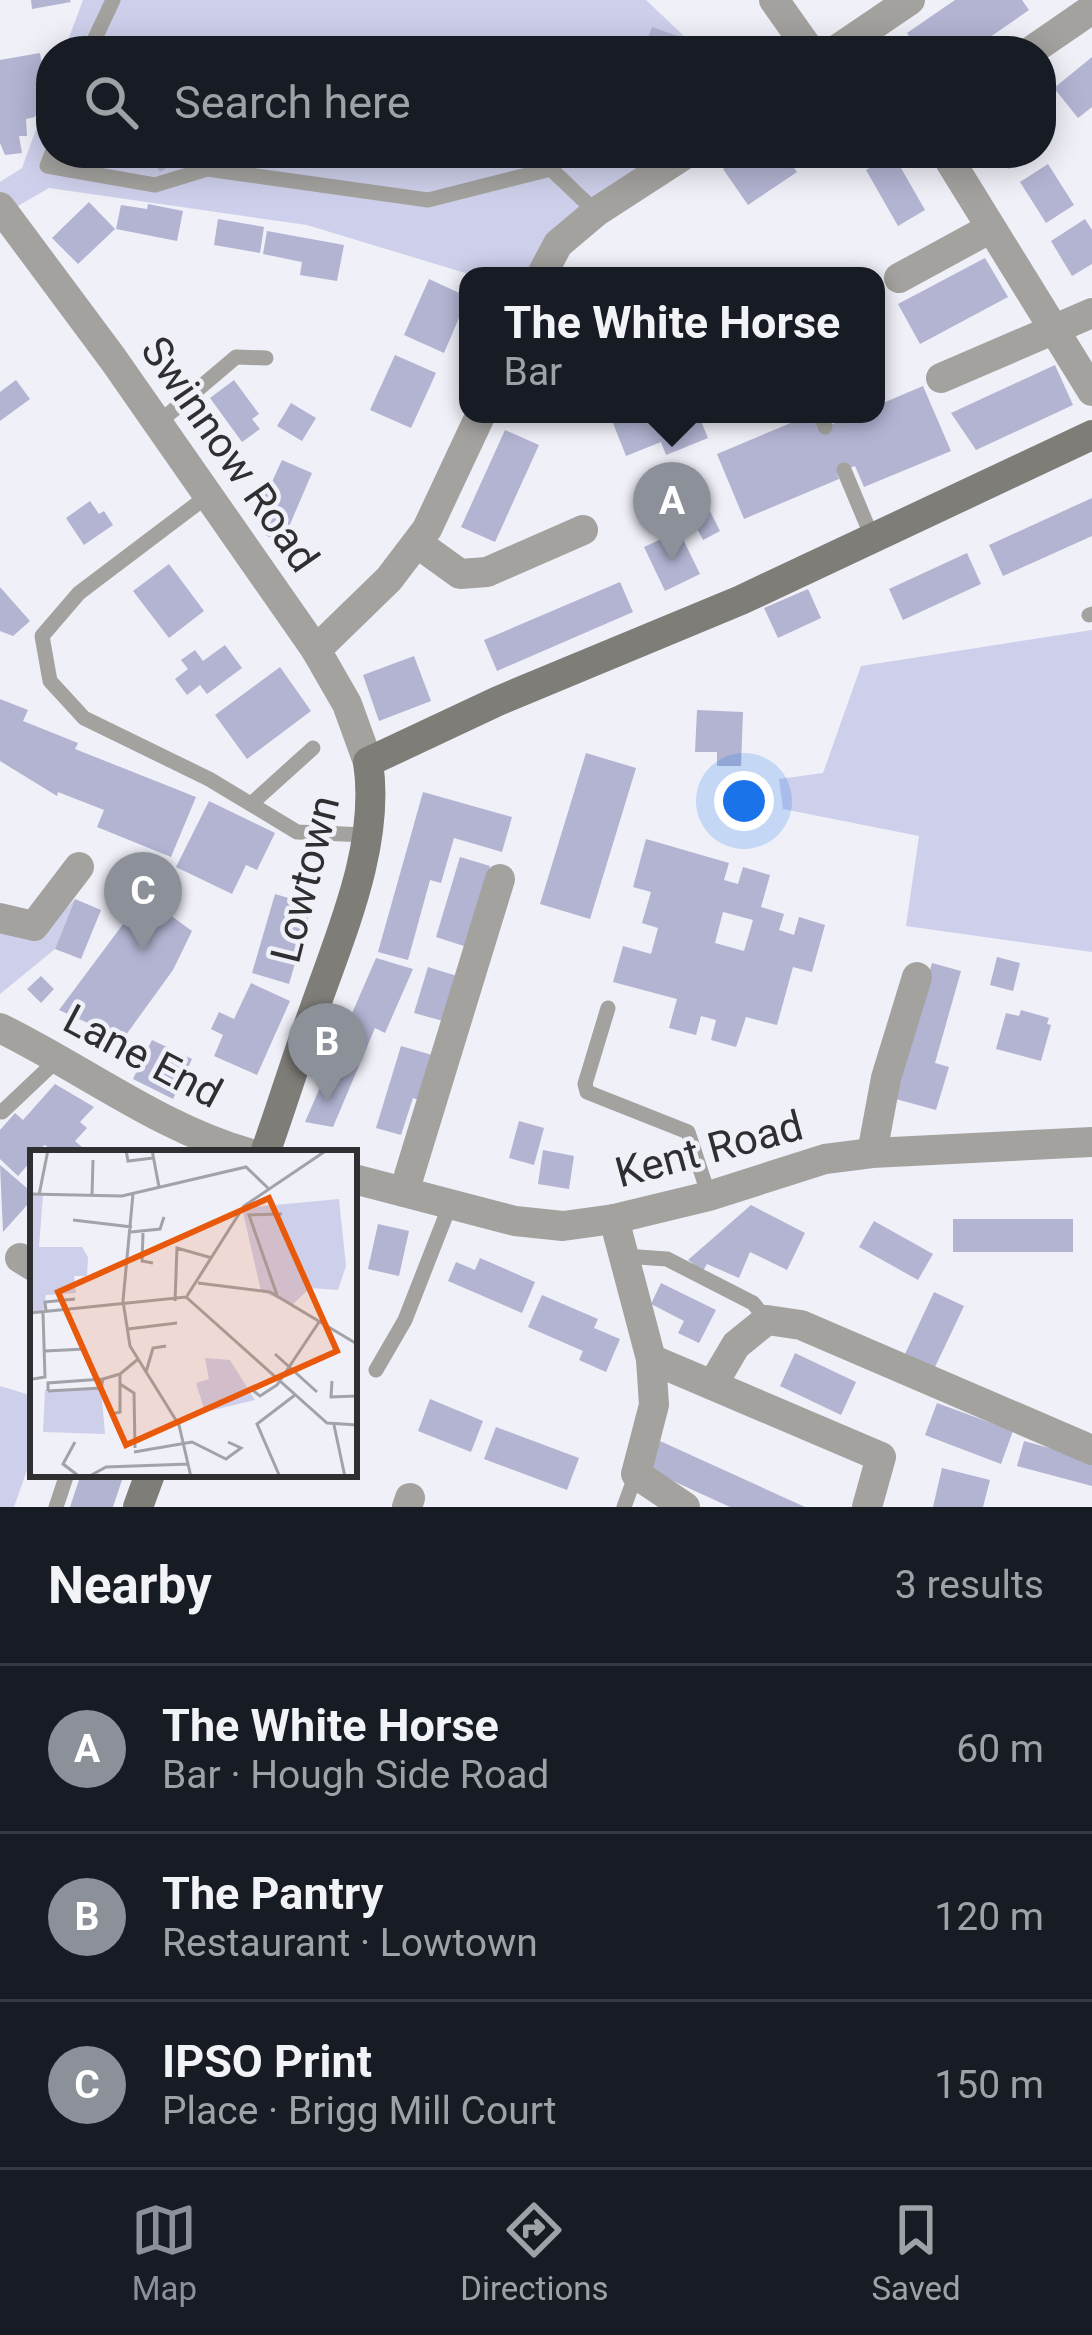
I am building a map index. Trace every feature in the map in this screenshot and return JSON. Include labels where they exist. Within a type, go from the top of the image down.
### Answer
[{"type":"main road","points":[[368,762],[498,701],[741,600],[1092,435]]},
{"type":"main road","name":"Lowtown","points":[[266,1150],[346,916],[373,789],[368,762]]},
{"type":"main road","points":[[138,1507],[149,1477]]},
{"type":"street","points":[[774,0],[799,36]]},
{"type":"street","points":[[879,36],[910,0]]},
{"type":"street","points":[[1053,36],[1092,9]]},
{"type":"street","points":[[546,267],[558,244],[596,212],[664,168]]},
{"type":"street","points":[[954,168],[1092,391]]},
{"type":"street","name":"Swinnow Road","points":[[0,208],[316,650],[347,704],[368,762]]},
{"type":"street","points":[[899,278],[991,228]]},
{"type":"street","points":[[941,378],[1092,313]]},
{"type":"street","points":[[316,650],[389,579],[427,529],[477,423]]},
{"type":"street","points":[[417,543],[460,574],[487,572],[583,530]]},
{"type":"street","points":[[0,919],[34,926],[79,867]]},
{"type":"street","points":[[404,1192],[500,879]]},
{"type":"street","points":[[872,1153],[886,1078],[917,976]]},
{"type":"street","name":"Lane End","points":[[0,1028],[143,1106],[238,1150]]},
{"type":"street","name":"Kent Road","points":[[357,1180],[515,1222],[562,1226],[709,1196],[825,1160],[872,1153],[1092,1142]]},
{"type":"street","points":[[614,1219],[651,1359],[654,1405],[636,1474],[685,1507]]},
{"type":"street","points":[[713,1384],[736,1345],[767,1320],[800,1325],[1092,1450]]},
{"type":"street","points":[[651,1359],[881,1456],[866,1507]]},
{"type":"lane","points":[[96,36],[113,0]]},
{"type":"lane","points":[[58,168],[155,185],[207,169],[428,200],[551,169],[596,212]]},
{"type":"lane","points":[[157,424],[236,356],[266,358]]},
{"type":"lane","points":[[844,470],[872,537]]},
{"type":"lane","points":[[206,497],[79,592],[42,636],[50,681],[84,718],[209,778],[297,832],[366,836]]},
{"type":"lane","points":[[251,804],[313,748]]},
{"type":"lane","points":[[608,1008],[585,1084],[587,1092],[688,1132],[709,1196]]},
{"type":"lane","points":[[2,1112],[60,1057]]},
{"type":"lane","points":[[376,1370],[406,1320],[450,1205]]},
{"type":"lane","points":[[624,1256],[667,1259],[753,1303],[767,1320]]},
{"type":"lane","points":[[624,1507],[636,1474]]},
{"type":"lane","points":[[56,1507],[66,1477]]},
{"type":"shaded area","points":[[83,0],[646,0],[684,36],[70,36]]},
{"type":"shaded area","points":[[36,129],[36,168],[669,168],[552,267],[459,267],[459,271],[307,225],[49,188],[4,214],[0,182],[22,168]]},
{"type":"shaded area","points":[[1092,630],[1092,952],[906,926],[919,836],[783,809],[779,779],[823,773],[861,666]]},
{"type":"shaded area","points":[[75,899],[55,949],[0,994],[0,930],[45,930]]},
{"type":"shaded area","points":[[0,1386],[30,1395],[30,1462],[14,1507],[0,1507]]},
{"type":"building","points":[[31,0],[70,0],[71,2],[32,9]]},
{"type":"building","points":[[955,0],[1022,0],[1029,10],[992,36],[907,33]]},
{"type":"building","points":[[652,27],[677,36],[649,36]]},
{"type":"building","points":[[36,54],[36,115],[26,119],[27,136],[19,136],[22,153],[5,155],[0,143],[0,60]]},
{"type":"building","points":[[1092,57],[1092,107],[1078,118],[1056,86]]},
{"type":"building","points":[[794,168],[797,172],[748,205],[723,169]]},
{"type":"building","points":[[901,168],[925,210],[898,226],[866,170]]},
{"type":"building","points":[[1042,168],[1051,168],[1074,205],[1046,223],[1020,182]]},
{"type":"building","points":[[89,202],[115,229],[78,264],[52,238]]},
{"type":"building","points":[[148,204],[183,211],[177,241],[116,229],[121,205],[147,209]]},
{"type":"building","points":[[218,219],[264,227],[260,253],[214,245]]},
{"type":"building","points":[[1085,219],[1092,230],[1092,264],[1072,276],[1051,241]]},
{"type":"building","points":[[267,231],[344,245],[337,281],[300,275],[302,262],[263,254]]},
{"type":"building","points":[[985,258],[1008,297],[920,344],[898,304]]},
{"type":"building","points":[[429,279],[459,293],[459,318],[444,353],[404,335]]},
{"type":"building","points":[[395,355],[436,373],[411,428],[370,410]]},
{"type":"building","points":[[1055,365],[1073,405],[976,450],[951,413]]},
{"type":"building","points":[[16,380],[30,399],[0,421],[0,392]]},
{"type":"building","points":[[234,380],[259,414],[252,419],[260,429],[242,442],[210,398]]},
{"type":"building","points":[[923,386],[951,451],[864,487],[855,466],[837,473],[839,479],[744,519],[717,454],[791,423],[815,423],[818,430],[835,423],[885,423],[885,402]]},
{"type":"building","points":[[291,403],[316,418],[302,441],[277,426]]},
{"type":"building","points":[[613,423],[702,423],[708,438],[666,455],[661,442],[626,456]]},
{"type":"building","points":[[505,430],[539,445],[495,542],[461,527]]},
{"type":"building","points":[[282,460],[312,473],[282,543],[265,535],[272,519],[251,510],[264,481],[271,484]]},
{"type":"building","points":[[699,489],[720,531],[703,540],[681,498]]},
{"type":"building","points":[[1092,498],[1092,536],[1003,576],[989,545]]},
{"type":"building","points":[[90,501],[113,525],[84,545],[66,518]]},
{"type":"building","points":[[679,531],[700,574],[665,591],[644,547]]},
{"type":"building","points":[[967,553],[981,584],[903,620],[889,589]]},
{"type":"building","points":[[169,564],[204,611],[169,638],[133,591]]},
{"type":"building","points":[[620,582],[633,612],[497,671],[484,640]]},
{"type":"building","points":[[0,587],[30,621],[13,636],[0,631]]},
{"type":"building","points":[[808,589],[821,618],[778,638],[764,608]]},
{"type":"building","points":[[225,645],[242,668],[207,694],[200,685],[187,695],[175,679],[188,669],[181,660],[195,650],[203,661]]},
{"type":"building","points":[[414,656],[431,701],[379,721],[363,675]]},
{"type":"building","points":[[280,667],[311,711],[247,759],[215,715]]},
{"type":"building","points":[[0,699],[28,710],[23,721],[78,743],[75,749],[196,797],[171,857],[97,827],[104,810],[58,792],[57,796],[0,761]]},
{"type":"building","points":[[697,710],[743,712],[741,766],[717,766],[717,752],[695,752]]},
{"type":"building","points":[[586,753],[636,768],[590,919],[540,904]]},
{"type":"building","points":[[423,792],[512,817],[502,852],[454,838],[441,883],[430,880],[408,960],[378,952]]},
{"type":"building","points":[[209,801],[275,833],[257,870],[246,865],[232,894],[176,867]]},
{"type":"building","points":[[646,839],[729,863],[724,880],[738,884],[743,867],[770,875],[761,907],[784,914],[779,930],[794,935],[799,917],[825,925],[812,972],[793,967],[777,1025],[746,1017],[736,1047],[711,1040],[716,1020],[701,1016],[696,1035],[669,1028],[677,999],[613,982],[623,946],[651,954],[658,928],[642,923],[651,892],[633,887]],"holes":[[[723,912],[753,920],[744,951],[715,943]]]},
{"type":"building","points":[[460,857],[490,866],[467,947],[436,937]]},
{"type":"building","points":[[275,894],[312,905],[289,984],[252,973]]},
{"type":"building","points":[[144,896],[192,931],[173,970],[123,1039],[59,1010]]},
{"type":"building","points":[[75,899],[101,910],[81,959],[55,949]]},
{"type":"building","points":[[997,957],[1020,963],[1013,991],[990,985]]},
{"type":"building","points":[[376,958],[413,969],[385,1033],[375,1028],[333,1127],[305,1122]]},
{"type":"building","points":[[932,963],[961,971],[935,1063],[949,1067],[936,1110],[892,1098]]},
{"type":"building","points":[[428,967],[457,976],[443,1021],[414,1013]]},
{"type":"building","points":[[41,976],[54,989],[41,1003],[27,989]]},
{"type":"building","points":[[251,983],[290,1001],[257,1075],[214,1056],[223,1035],[211,1029],[219,1012],[234,1019]]},
{"type":"building","points":[[1021,1010],[1049,1018],[1041,1061],[996,1049],[1006,1013],[1019,1016]]},
{"type":"building","points":[[152,1040],[192,1059],[173,1099],[133,1079]]},
{"type":"building","points":[[401,1046],[432,1055],[419,1100],[413,1098],[401,1135],[376,1128]]},
{"type":"building","points":[[55,1084],[94,1107],[80,1122],[87,1128],[75,1141],[86,1150],[51,1150],[45,1145],[30,1150],[30,1162],[18,1176],[0,1159],[0,1130],[15,1113],[23,1120]]},
{"type":"building","points":[[519,1121],[544,1128],[534,1165],[509,1158]]},
{"type":"building","points":[[543,1150],[574,1156],[569,1189],[538,1184]]},
{"type":"building","points":[[0,1165],[30,1187],[30,1206],[3,1232]]},
{"type":"building","points":[[751,1205],[805,1233],[787,1270],[750,1252],[739,1278],[707,1264],[703,1271],[688,1260]]},
{"type":"building","points":[[953,1219],[1073,1219],[1073,1252],[953,1252]]},
{"type":"building","points":[[874,1221],[933,1254],[918,1280],[859,1247]]},
{"type":"building","points":[[378,1224],[409,1231],[399,1276],[368,1269]]},
{"type":"building","points":[[480,1258],[535,1282],[522,1313],[448,1281],[456,1262],[475,1270]]},
{"type":"building","points":[[661,1283],[716,1310],[699,1343],[678,1333],[684,1321],[651,1304]]},
{"type":"building","points":[[934,1292],[964,1306],[935,1367],[905,1354]]},
{"type":"building","points":[[542,1295],[598,1319],[594,1328],[620,1339],[606,1372],[579,1360],[583,1351],[528,1327]]},
{"type":"building","points":[[795,1353],[856,1382],[841,1415],[780,1386]]},
{"type":"building","points":[[430,1399],[483,1421],[471,1452],[418,1431]]},
{"type":"building","points":[[937,1403],[1013,1431],[1001,1464],[925,1435]]},
{"type":"building","points":[[496,1427],[579,1458],[567,1490],[484,1459]]},
{"type":"building","points":[[660,1441],[805,1507],[730,1507],[647,1469]]},
{"type":"building","points":[[1024,1441],[1092,1460],[1092,1486],[1017,1466]]},
{"type":"building","points":[[942,1468],[990,1480],[983,1507],[933,1507]]},
{"type":"building","points":[[80,1477],[123,1477],[113,1507],[70,1507]]},
{"type":"place","name":"The White Horse","points":[[672,561]]},
{"type":"place","name":"IPSO Print","points":[[143,951]]},
{"type":"place","name":"The Pantry","points":[[327,1102]]}]
